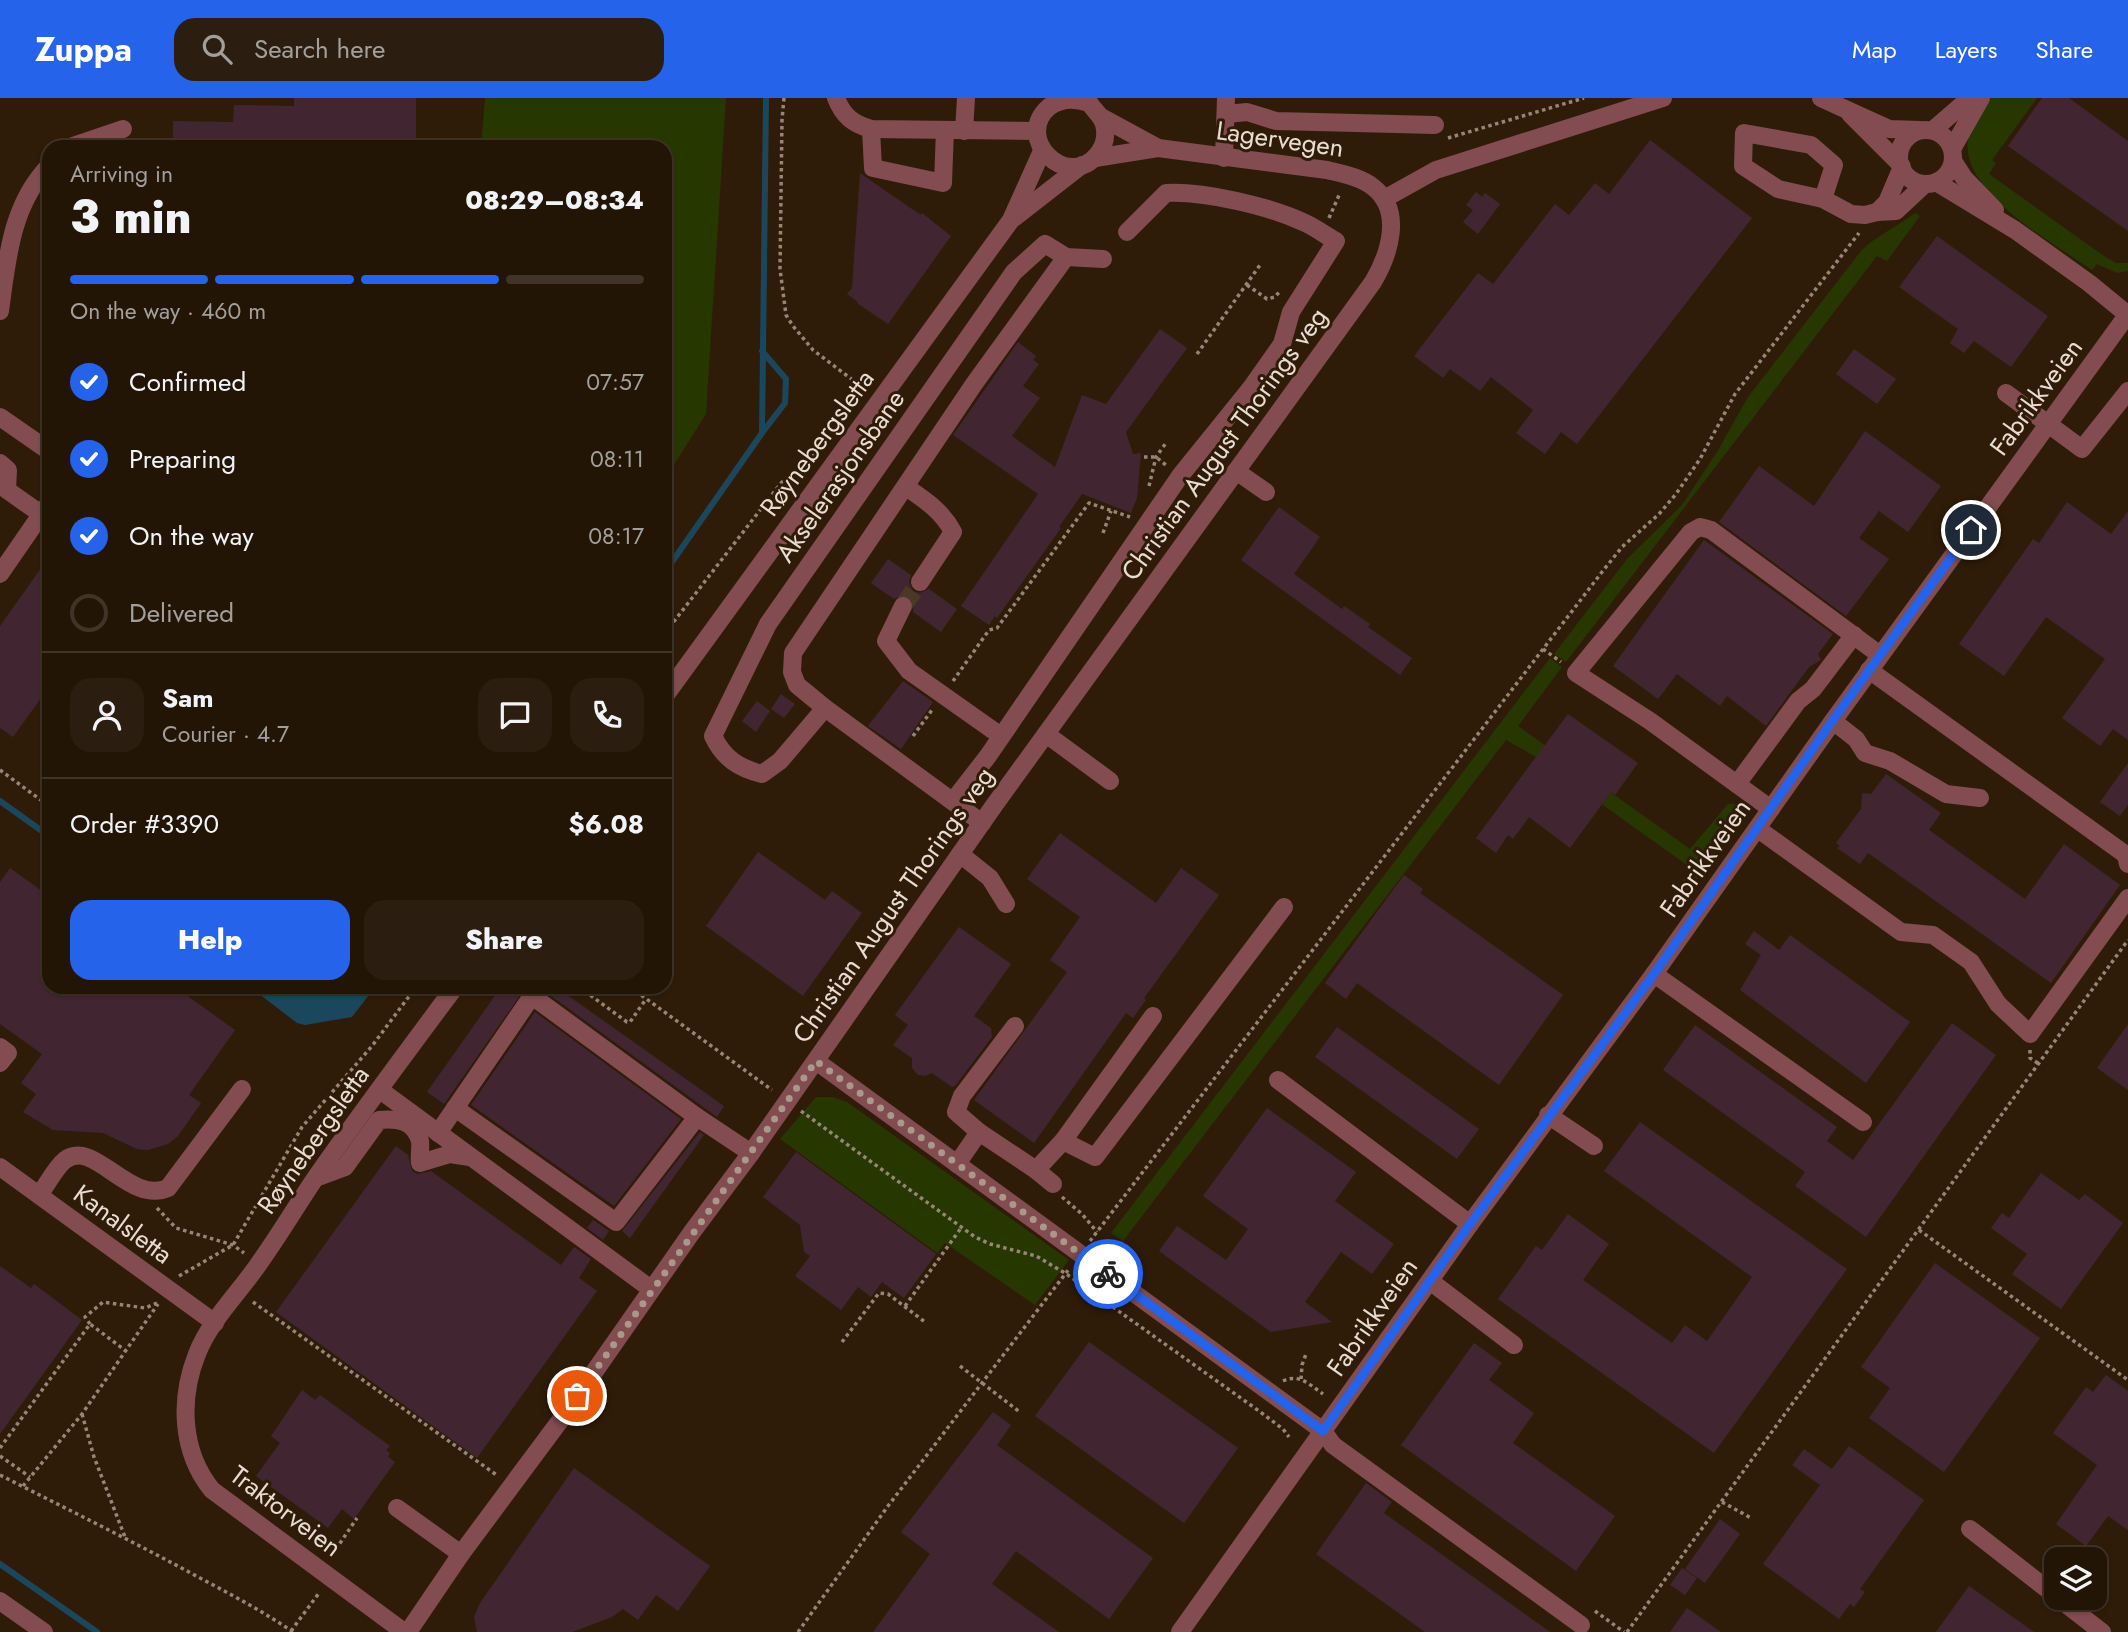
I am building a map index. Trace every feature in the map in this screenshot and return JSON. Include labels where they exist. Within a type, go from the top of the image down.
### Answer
[{"type":"street","points":[[836,98],[848,119],[871,129],[1037,131]]},
{"type":"street","points":[[964,131],[966,98]]},
{"type":"street","points":[[1069,98],[1088,101],[1101,117],[1105,128],[1101,149],[1088,161],[1071,167],[1050,160],[1042,151],[1037,131],[1038,121],[1052,101],[1069,98]]},
{"type":"street","points":[[1384,199],[1436,170],[1662,98]]},
{"type":"street","points":[[1822,98],[1889,129],[1927,130],[1945,137],[1965,178],[2015,230]]},
{"type":"street","points":[[1877,212],[1886,202],[1901,166],[1900,150],[1903,143],[1908,137],[1927,130],[1970,98]]},
{"type":"street","points":[[1823,199],[1834,165],[1811,145],[1744,134],[1743,166],[1778,189],[1823,199],[1851,214],[1896,211],[1930,183],[1947,174],[1952,155],[1981,98]]},
{"type":"street","points":[[1224,158],[1227,106],[1276,121],[1436,134]]},
{"type":"street","points":[[1842,107],[1911,178],[1930,183],[2015,230],[2128,314]]},
{"type":"street","name":"Lagervegen","points":[[1101,117],[1158,148]]},
{"type":"street","points":[[91,140],[123,129]]},
{"type":"street","points":[[871,129],[873,167],[943,183],[946,130]]},
{"type":"street","name":"Lagervegen","points":[[1088,161],[1158,148],[1328,170],[1347,175],[1374,188],[1384,199]]},
{"type":"street","name":"Røynebergsletta","points":[[672,680],[1011,220],[1042,151]]},
{"type":"street","name":"Røynebergsletta","points":[[1011,220],[1088,161]]},
{"type":"street","points":[[0,311],[16,219],[34,181],[42,173]]},
{"type":"street","points":[[953,801],[1001,736],[1180,476],[1251,388],[1282,344],[1291,312],[1336,241],[1306,223],[1269,209],[1184,192],[1166,193],[1127,232]]},
{"type":"street","name":"Christian August Thorings veg","points":[[406,1632],[562,1418],[982,823],[1381,269],[1390,241],[1391,225],[1384,199]]},
{"type":"street","name":"Akselerasjonsbane","points":[[825,708],[780,761],[762,774],[744,769],[720,751],[713,736],[768,624],[1014,272],[1045,244],[1066,257]]},
{"type":"street","points":[[982,823],[797,685],[792,671],[793,653],[974,384],[1066,257],[1103,259]]},
{"type":"street","name":"Fabrikkveien","points":[[1180,1632],[1548,1115],[1654,974],[1833,720],[2128,314]]},
{"type":"street","points":[[2006,393],[2082,449],[2128,391]]},
{"type":"street","points":[[0,417],[42,446]]},
{"type":"street","points":[[0,463],[8,470],[7,490],[42,508]]},
{"type":"street","points":[[1236,471],[1266,492]]},
{"type":"street","points":[[906,487],[946,519],[953,532],[920,582]]},
{"type":"street","points":[[0,574],[42,513]]},
{"type":"street","points":[[1771,810],[1650,722],[1576,673],[1691,532],[1700,527],[1711,530],[1880,655]]},
{"type":"street","points":[[903,606],[886,641],[909,671],[1001,736]]},
{"type":"street","points":[[1737,784],[1798,701],[1813,689],[1854,635]]},
{"type":"street","points":[[1869,670],[2126,855],[2128,864]]},
{"type":"street","points":[[1833,720],[1856,738],[1866,753],[1890,761],[1946,794],[1980,798]]},
{"type":"street","points":[[1046,734],[1110,781]]},
{"type":"street","points":[[1758,829],[1901,932],[1933,934],[1971,962],[1998,1004],[2030,1034],[2128,898]]},
{"type":"street","points":[[960,854],[990,878],[1006,904]]},
{"type":"street","points":[[1063,1141],[1095,1157],[1284,907]]},
{"type":"street","points":[[1654,974],[1863,1122]]},
{"type":"street","name":"Røynebergsletta","points":[[215,1323],[450,994]]},
{"type":"street","points":[[438,1133],[532,996],[697,1117],[751,1153]]},
{"type":"street","points":[[1036,1170],[1063,1141],[1153,1016]]},
{"type":"street","points":[[1014,1026],[962,1096],[956,1112],[979,1132],[1053,1184]]},
{"type":"street","points":[[0,1047],[8,1053],[0,1063]]},
{"type":"street","points":[[816,1061],[1323,1431],[1332,1446],[1581,1625]]},
{"type":"street","points":[[1278,1080],[1470,1224]]},
{"type":"street","points":[[39,1195],[64,1161],[71,1157],[86,1156],[142,1190],[158,1193],[168,1188],[242,1089]]},
{"type":"street","points":[[380,1090],[652,1289]]},
{"type":"street","points":[[455,1108],[616,1222],[697,1117]]},
{"type":"street","points":[[1548,1115],[1594,1146]]},
{"type":"street","points":[[316,1178],[345,1167],[379,1120],[400,1118],[412,1126],[421,1143],[420,1163],[450,1154],[470,1157]]},
{"type":"street","points":[[957,1164],[979,1132]]},
{"type":"street","name":"Kanalsletta","points":[[0,1167],[215,1323]]},
{"type":"street","points":[[1430,1281],[1514,1345]]},
{"type":"street","name":"Traktorveien","points":[[215,1323],[196,1354],[184,1406],[187,1435],[201,1476],[226,1502],[406,1632]]},
{"type":"street","points":[[397,1508],[461,1554]]},
{"type":"street","points":[[1970,1529],[2044,1587]]},
{"type":"street","points":[[0,1601],[44,1632]]},
{"type":"street","points":[[2074,1610],[2102,1632]]},
{"type":"path","points":[[784,98],[780,269],[786,315],[813,350],[868,391]]},
{"type":"path","points":[[1436,134],[1584,98]]},
{"type":"path","points":[[1321,233],[1341,191]]},
{"type":"path","points":[[1087,1245],[1602,572],[1622,547],[1659,514],[1676,494],[1700,458],[1731,400],[1855,240],[1860,227]]},
{"type":"path","points":[[1197,354],[1260,265]]},
{"type":"path","points":[[1247,285],[1267,299],[1275,297],[1283,286]]},
{"type":"path","points":[[1146,495],[1156,457],[1166,443]]},
{"type":"path","points":[[672,624],[781,483],[826,445]]},
{"type":"path","points":[[913,736],[989,630],[998,628],[1089,503],[1139,520]]},
{"type":"path","points":[[1102,533],[1111,511]]},
{"type":"path","points":[[0,770],[42,801]]},
{"type":"path","points":[[1628,1632],[2128,940]]},
{"type":"path","points":[[176,1278],[233,1244],[302,1127],[372,1046],[411,994]]},
{"type":"path","points":[[589,994],[627,1022],[630,1022],[646,999]]},
{"type":"path","points":[[639,994],[775,1092]]},
{"type":"path","points":[[799,1110],[961,1228],[983,1241],[1036,1256],[1065,1273],[1259,1411],[1283,1429],[1289,1437]]},
{"type":"path","points":[[1053,1184],[1063,1200],[1082,1214],[1097,1232]]},
{"type":"path","points":[[142,1190],[176,1228],[233,1244],[250,1257]]},
{"type":"path","points":[[905,1306],[961,1228]]},
{"type":"path","points":[[1919,1230],[2128,1380]]},
{"type":"path","points":[[798,1632],[888,1506],[1073,1263]]},
{"type":"path","points":[[842,1342],[879,1293],[888,1294],[925,1322]]},
{"type":"path","points":[[251,1301],[498,1476]]},
{"type":"path","points":[[22,1486],[82,1414],[126,1350],[159,1302],[145,1308],[103,1302],[85,1317],[90,1324],[126,1350]]},
{"type":"path","points":[[0,1448],[90,1324]]},
{"type":"path","points":[[1301,1379],[1306,1354]]},
{"type":"path","points":[[961,1366],[1021,1413]]},
{"type":"path","points":[[1281,1381],[1291,1377],[1301,1379],[1323,1394]]},
{"type":"path","points":[[82,1414],[94,1457],[125,1537]]},
{"type":"path","points":[[0,1456],[30,1477]]},
{"type":"path","points":[[0,1475],[125,1537],[238,1598],[292,1631],[322,1588]]},
{"type":"path","points":[[1722,1502],[1751,1518]]},
{"type":"path","points":[[329,1559],[357,1518]]},
{"type":"green space","points":[[485,98],[726,98],[706,414],[672,468],[672,140],[482,140]]},
{"type":"green space","points":[[1989,98],[2037,98],[1992,160],[1996,163],[1989,174],[2104,256],[2116,263],[2128,263],[2128,271],[2117,273],[2097,264],[2092,270],[2031,229],[1990,193],[1975,173],[1968,152],[1970,131]]},
{"type":"green space","points":[[1915,213],[1920,216],[1887,261],[1877,256],[1566,662],[1554,654],[1627,559],[1682,505],[1717,452],[1748,397],[1861,251]]},
{"type":"green space","points":[[1550,658],[1562,667],[1518,726],[1690,849],[1728,804],[1742,803],[1749,808],[1677,907],[1666,905],[1691,868],[1536,757],[1506,740],[1123,1241],[1111,1233]]},
{"type":"green space","points":[[816,1097],[832,1097],[847,1102],[1069,1260],[1035,1305],[945,1243],[937,1253],[780,1139]]},
{"type":"water","points":[[259,994],[370,994],[352,1017],[305,1025],[297,1023]]},
{"type":"building","points":[[294,98],[416,98],[416,140],[173,140],[173,121],[233,122],[234,105],[294,106]]},
{"type":"building","points":[[2042,98],[2069,98],[2128,141],[2128,231],[2008,146]]},
{"type":"building","points":[[1650,140],[1752,218],[1577,444],[1561,432],[1545,454],[1516,433],[1533,410],[1491,377],[1480,391],[1450,369],[1443,378],[1414,356],[1478,273],[1493,284],[1555,204],[1569,215],[1595,183],[1609,194]]},
{"type":"building","points":[[860,173],[921,215],[922,213],[951,236],[888,324],[847,294],[852,288]]},
{"type":"building","points":[[1476,192],[1482,197],[1485,193],[1500,204],[1478,234],[1463,222],[1473,210],[1466,205]]},
{"type":"building","points":[[1937,236],[2048,316],[2011,367],[1974,341],[1964,353],[1950,343],[1958,329],[1899,287]]},
{"type":"building","points":[[1160,329],[1187,348],[1126,432],[1133,454],[1141,453],[1137,498],[1131,513],[1082,494],[1059,527],[1061,528],[997,618],[995,616],[989,625],[961,606],[1038,494],[953,435],[1018,342],[1036,356],[1033,360],[1039,364],[1023,386],[1040,398],[1012,436],[1055,467],[1082,395],[1106,404]]},
{"type":"building","points":[[1854,349],[1896,379],[1877,404],[1836,374]]},
{"type":"building","points":[[1865,431],[1941,486],[1908,532],[1879,511],[1859,538],[1889,559],[1846,616],[1719,522],[1759,466],[1814,506]]},
{"type":"building","points":[[2067,502],[2111,534],[2128,511],[2128,740],[2113,729],[2100,746],[2062,718],[2105,659],[2046,617],[2004,676],[1959,644],[2033,539],[2039,543]]},
{"type":"building","points":[[1279,507],[1320,537],[1294,574],[1342,609],[1344,606],[1370,624],[1368,627],[1412,658],[1400,675],[1241,560]]},
{"type":"building","points":[[1704,540],[1833,634],[1818,654],[1821,660],[1809,667],[1766,726],[1727,696],[1720,706],[1677,674],[1658,699],[1613,666]]},
{"type":"building","points":[[888,559],[911,575],[909,582],[913,591],[920,593],[929,589],[957,609],[941,632],[913,612],[914,605],[909,596],[902,595],[894,599],[871,583]]},
{"type":"building","points":[[42,567],[42,697],[13,737],[0,728],[0,626]]},
{"type":"building","points":[[903,681],[933,702],[901,749],[868,726]]},
{"type":"building","points":[[781,694],[795,704],[784,718],[771,709]]},
{"type":"building","points":[[757,701],[770,711],[756,732],[742,721]]},
{"type":"building","points":[[1568,714],[1638,763],[1615,795],[1611,792],[1570,848],[1529,817],[1513,839],[1508,835],[1496,853],[1476,838]]},
{"type":"building","points":[[2128,763],[2128,805],[2120,816],[2100,802]]},
{"type":"building","points":[[1886,774],[1941,813],[1929,830],[2025,899],[2064,844],[2120,885],[2051,983],[1868,853],[1860,864],[1837,848],[1840,846],[1836,843],[1861,809],[1862,793],[1871,794]]},
{"type":"building","points":[[1060,833],[1156,903],[1181,868],[1219,895],[1144,998],[1146,1000],[1133,1018],[1126,1013],[1034,1143],[974,1100],[1067,972],[1050,960],[1080,917],[1027,879]]},
{"type":"building","points":[[758,852],[825,900],[832,891],[862,913],[803,996],[706,926]]},
{"type":"building","points":[[10,868],[42,891],[42,994],[185,994],[235,1030],[189,1095],[201,1103],[178,1136],[168,1144],[148,1150],[137,1149],[103,1133],[53,1130],[23,1112],[36,1094],[21,1083],[42,1054],[0,1024],[0,882]]},
{"type":"building","points":[[1404,875],[1423,889],[1420,893],[1563,995],[1499,1085],[1357,983],[1346,999],[1325,983]]},
{"type":"building","points":[[959,927],[1011,964],[974,1016],[991,1028],[992,1037],[952,1087],[932,1073],[918,1075],[912,1068],[912,1058],[893,1045],[908,1025],[895,1015]]},
{"type":"building","points":[[1754,931],[1779,950],[1790,935],[1910,1022],[1866,1083],[1740,990],[1761,955],[1745,944]]},
{"type":"building","points":[[496,994],[521,994],[444,1104],[427,1092]]},
{"type":"building","points":[[549,994],[566,994],[724,1106],[717,1117]]},
{"type":"building","points":[[535,1012],[681,1119],[614,1206],[471,1105]]},
{"type":"building","points":[[1952,1023],[1996,1055],[1866,1237],[1795,1186],[1805,1172],[1663,1070],[1695,1025],[1837,1127],[1827,1141],[1853,1160]]},
{"type":"building","points":[[2128,1024],[2128,1090],[2097,1068]]},
{"type":"building","points":[[1337,1027],[1479,1129],[1457,1159],[1315,1057]]},
{"type":"building","points":[[1267,1108],[1356,1172],[1335,1201],[1394,1244],[1372,1274],[1341,1252],[1305,1302],[1332,1322],[1271,1332],[1159,1251],[1177,1226],[1226,1260],[1248,1229],[1203,1196]]},
{"type":"building","points":[[1640,1122],[1847,1269],[1714,1453],[1498,1299],[1536,1246],[1542,1250],[1568,1214],[1609,1244],[1583,1280],[1672,1343],[1685,1325],[1707,1341],[1752,1277],[1604,1171]]},
{"type":"building","points":[[700,1132],[704,1135],[630,1238],[622,1231]]},
{"type":"building","points":[[396,1146],[408,1155],[412,1171],[417,1174],[431,1171],[561,1265],[574,1247],[591,1259],[579,1278],[597,1291],[477,1458],[276,1312]]},
{"type":"building","points":[[796,1152],[936,1254],[904,1298],[882,1282],[871,1297],[858,1287],[841,1310],[795,1276],[810,1256],[804,1252],[800,1225],[763,1197]]},
{"type":"building","points":[[2041,1173],[2079,1200],[2085,1194],[2123,1223],[2061,1309],[2012,1274],[2027,1254],[1991,1228],[2002,1213],[2009,1218]]},
{"type":"building","points":[[593,1220],[609,1231],[603,1240],[587,1228]]},
{"type":"building","points":[[1935,1263],[2040,1338],[1944,1472],[1869,1418],[1890,1388],[1861,1367]]},
{"type":"building","points":[[0,1266],[31,1288],[34,1284],[82,1320],[0,1434]]},
{"type":"building","points":[[1089,1342],[1238,1448],[1184,1523],[1035,1416]]},
{"type":"building","points":[[1474,1343],[1502,1363],[1489,1380],[1534,1413],[1513,1443],[1615,1516],[1576,1571],[1401,1445]]},
{"type":"building","points":[[2106,1375],[2128,1391],[2128,1530],[2108,1516],[2086,1546],[2056,1524],[2097,1465],[2053,1433],[2086,1387],[2093,1392]]},
{"type":"building","points":[[302,1390],[315,1400],[320,1395],[390,1446],[386,1450],[390,1453],[388,1457],[395,1462],[354,1519],[342,1509],[328,1528],[256,1476],[280,1443],[271,1436]]},
{"type":"building","points":[[993,1412],[1011,1425],[997,1445],[1153,1558],[1109,1619],[1016,1551],[992,1584],[1059,1632],[873,1632],[930,1554],[901,1532]]},
{"type":"building","points":[[1849,1446],[1924,1500],[1860,1589],[1865,1592],[1854,1607],[1850,1604],[1839,1619],[1763,1564],[1820,1485],[1792,1465],[1804,1449],[1832,1469]]},
{"type":"building","points":[[574,1468],[710,1566],[678,1611],[656,1595],[638,1620],[623,1609],[612,1617],[572,1632],[477,1632],[474,1617],[480,1603]]},
{"type":"building","points":[[1366,1483],[1392,1502],[1384,1513],[1550,1632],[1425,1632],[1316,1554]]},
{"type":"building","points":[[1720,1519],[1740,1534],[1705,1583],[1685,1569]]},
{"type":"building","points":[[1682,1568],[1697,1578],[1685,1595],[1670,1585]]},
{"type":"building","points":[[1969,1586],[1993,1603],[2034,1632],[1936,1632]]},
{"type":"building","points":[[1687,1608],[1721,1632],[1670,1632]]},
{"type":"waterway","points":[[672,562],[762,433],[766,98]]},
{"type":"waterway","points":[[762,351],[786,379],[785,403],[762,433]]},
{"type":"waterway","points":[[0,801],[42,831]]},
{"type":"waterway","points":[[0,1564],[97,1632]]},
{"type":"tunnel","points":[[903,606],[920,582]]},
{"type":"way so far","points":[[577,1396],[816,1061],[1108,1274]]},
{"type":"route","points":[[1108,1274],[1323,1431],[1971,530]]}]
